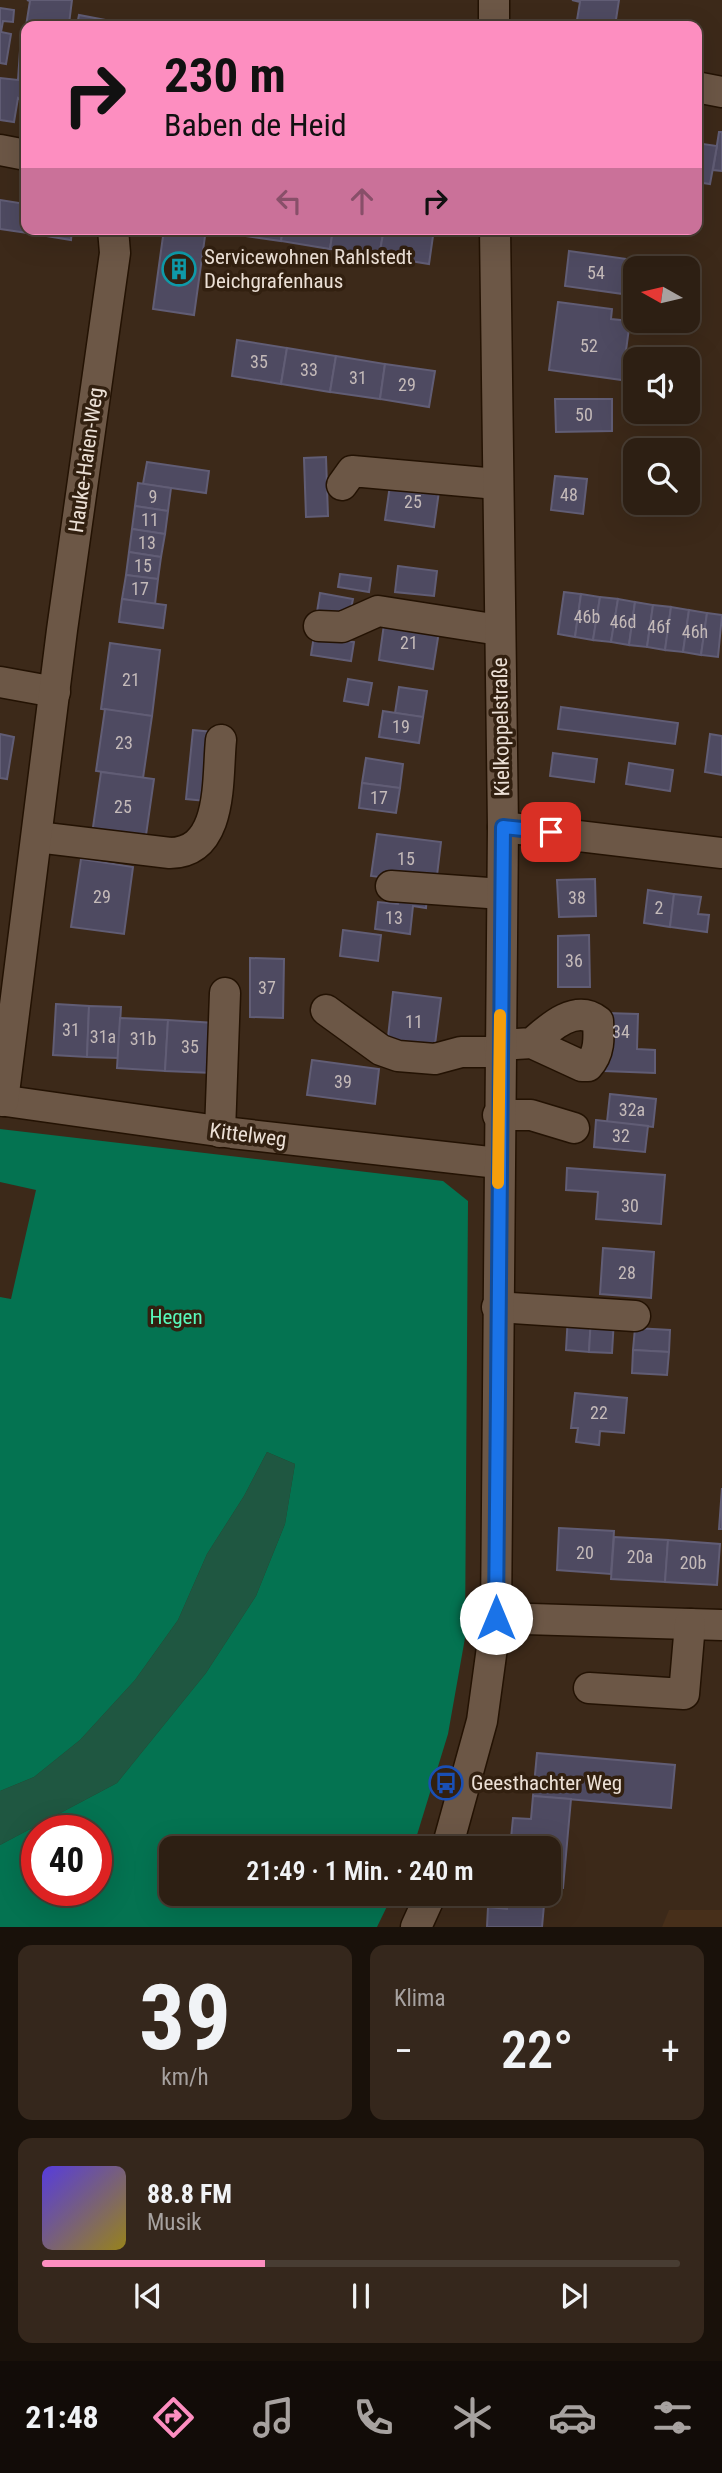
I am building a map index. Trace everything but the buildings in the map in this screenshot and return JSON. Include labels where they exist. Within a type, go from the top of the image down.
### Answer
[{"type":"street","points":[[494,0],[494,21]]},
{"type":"street","points":[[702,89],[722,92]]},
{"type":"street","points":[[0,150],[21,154]]},
{"type":"street","name":"Hauke-Haien-Weg","points":[[2,1101],[115,253],[114,235]]},
{"type":"street","name":"Kielkoppelstraße","points":[[450,1836],[482,1721],[496,1618],[498,1115],[503,827],[495,235]]},
{"type":"street","points":[[342,485],[352,471],[497,484]]},
{"type":"street","points":[[319,626],[342,626],[378,611],[499,630]]},
{"type":"street","points":[[0,682],[55,692]]},
{"type":"street","points":[[37,837],[170,853],[182,853],[194,847],[209,832],[220,740]]},
{"type":"street","points":[[503,827],[722,853]]},
{"type":"street","points":[[391,886],[502,894]]},
{"type":"street","points":[[220,1132],[225,993]]},
{"type":"street","points":[[327,1010],[381,1050],[398,1056],[435,1059],[461,1052],[532,1043]]},
{"type":"street","name":"Kittelweg","points":[[2,1101],[220,1132],[498,1163]]},
{"type":"street","points":[[498,1115],[578,1118]]},
{"type":"street","points":[[497,1307],[635,1316]]},
{"type":"street","points":[[496,1618],[722,1626]]},
{"type":"street","points":[[589,1688],[684,1694],[690,1625]]},
{"type":"street","points":[[416,1927],[426,1906]]},
{"type":"shaded area","points":[[669,1910],[722,1910],[722,1927],[662,1927]]},
{"type":"green space","name":"Hegen","points":[[0,1129],[443,1181],[468,1201],[465,1638],[448,1734],[417,1836],[159,1836],[159,1906],[387,1906],[377,1927],[0,1927],[0,1845],[21,1834],[21,1906],[112,1906],[112,1815],[57,1815],[117,1783],[206,1673],[256,1596],[285,1524],[295,1464],[267,1452],[244,1496],[207,1554],[178,1620],[135,1680],[80,1740],[34,1777],[0,1791],[0,1297],[11,1299],[36,1190],[0,1182]]},
{"type":"green space","points":[[267,1452],[295,1464],[285,1524],[256,1596],[206,1673],[117,1783],[57,1815],[21,1815],[21,1834],[0,1845],[0,1791],[34,1777],[80,1740],[135,1680],[178,1620],[207,1554],[244,1496]]},
{"type":"slow traffic","points":[[498,1183],[500,1015]]},
{"type":"place","name":"Servicewohnen Rahlstedt Deichgrafenhaus","points":[[179,269]]},
{"type":"place","name":"Geesthachter Weg","points":[[446,1783]]},
{"type":"route","points":[[496,1618],[498,1115],[503,827],[551,832]]}]
